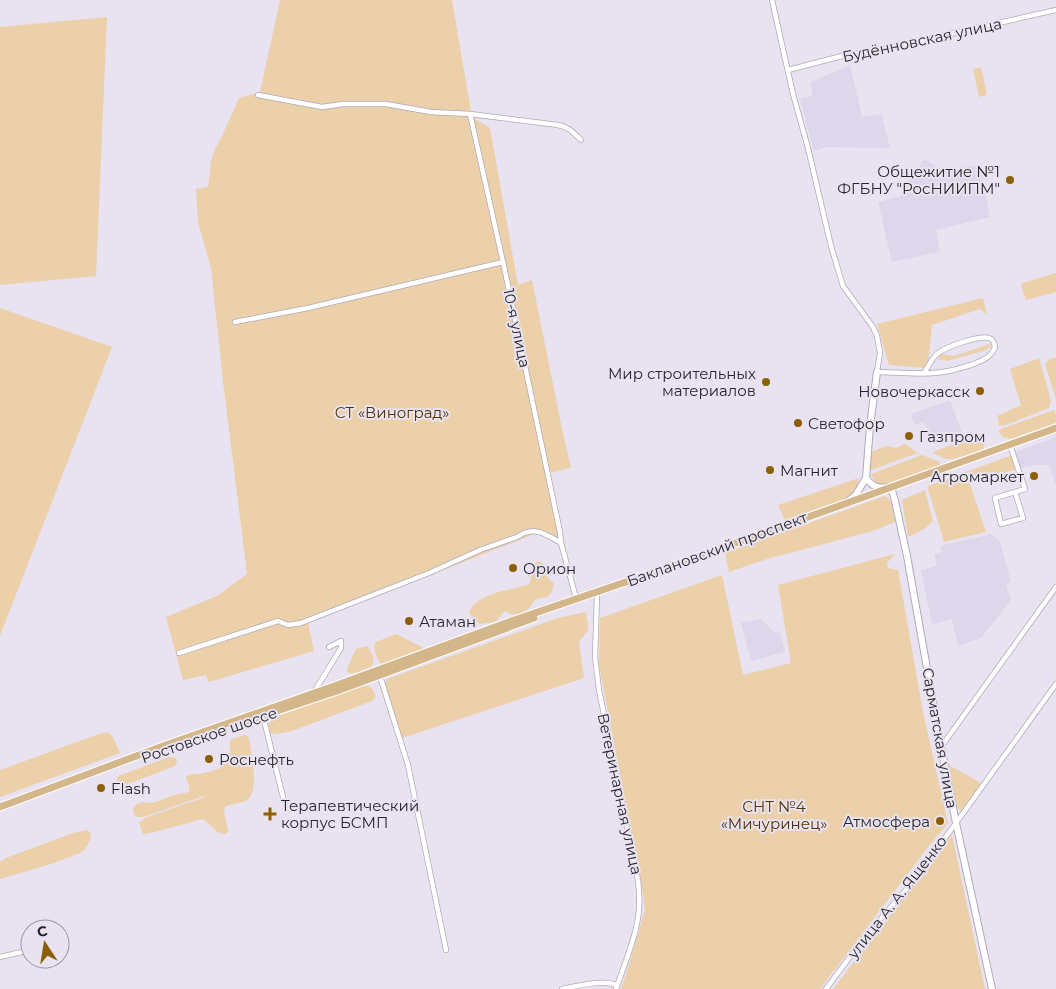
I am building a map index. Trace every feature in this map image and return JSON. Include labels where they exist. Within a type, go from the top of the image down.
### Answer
[{"type":"main road","points":[[873,495],[866,478],[877,372]]},
{"type":"main road","name":"Баклановский проспект","points":[[892,489],[1056,428]]},
{"type":"main road","name":"Баклановский проспект","points":[[379,672],[846,503],[1056,432]]},
{"type":"main road","points":[[866,478],[874,486],[892,489]]},
{"type":"main road","points":[[846,503],[855,496],[866,478]]},
{"type":"main road","name":"Сарматская улица","points":[[892,489],[907,556],[956,823],[992,989]]},
{"type":"main road","name":"Баклановский проспект","points":[[379,672],[576,598],[662,574],[873,495]]},
{"type":"main road","name":"Ростовское шоссе","points":[[37,794],[224,724],[379,672]]},
{"type":"main road","name":"Ростовское шоссе","points":[[37,794],[337,691],[379,672]]},
{"type":"main road","points":[[0,808],[37,794]]},
{"type":"street","points":[[772,0],[793,94],[831,246],[843,286],[873,327],[877,336],[880,353],[877,372],[924,373],[948,372],[989,357],[996,347],[994,341],[990,338],[984,338],[944,349],[935,356],[924,373]]},
{"type":"street","name":"Будённовская улица","points":[[788,70],[842,56],[897,46],[1056,10]]},
{"type":"street","points":[[258,95],[322,107],[344,104],[386,104],[431,112],[470,114],[565,126],[580,140]]},
{"type":"street","name":"10-я улица","points":[[470,114],[503,262],[561,543],[576,598]]},
{"type":"street","points":[[235,322],[308,308],[503,262]]},
{"type":"street","points":[[1011,448],[1025,489],[1015,492],[995,498],[1001,524],[1023,518],[1015,492]]},
{"type":"street","points":[[179,653],[278,620],[288,625],[301,623],[430,573],[480,550],[522,534],[540,531],[561,543]]},
{"type":"street","points":[[941,747],[1056,587]]},
{"type":"street","name":"Ветеринарная улица","points":[[597,593],[595,657],[598,690],[640,897],[637,925],[617,987]]},
{"type":"street","points":[[313,694],[341,648],[341,641],[329,647]]},
{"type":"street","points":[[379,672],[408,765],[446,950]]},
{"type":"street","name":"улица А. А. Ященко","points":[[826,989],[864,938],[906,890],[1056,684]]},
{"type":"street","points":[[262,716],[283,797]]},
{"type":"street","points":[[0,957],[20,952]]},
{"type":"street","points":[[562,989],[600,982],[608,982],[617,987]]},
{"type":"shaded area","points":[[850,65],[862,117],[881,114],[890,148],[827,147],[814,151],[800,99],[812,96],[811,82]]},
{"type":"shaded area","points":[[924,159],[944,172],[968,166],[980,167],[990,217],[936,230],[940,252],[892,262],[878,202],[899,197],[903,191],[902,182],[911,179]]},
{"type":"shaded area","points":[[950,400],[962,433],[932,444],[924,422],[915,425],[911,414]]},
{"type":"shaded area","points":[[1056,437],[1056,486],[1049,465],[1035,465],[1016,469],[1013,453]]},
{"type":"shaded area","points":[[991,534],[1000,542],[1011,582],[1006,585],[1011,600],[981,638],[958,646],[952,619],[932,624],[921,570],[937,566],[934,554],[942,552],[940,546]]},
{"type":"shaded area","points":[[761,619],[774,632],[780,632],[785,652],[751,661],[741,623]]},
{"type":"green space","name":"СТ «Виноград»","points":[[280,0],[452,0],[472,117],[490,128],[518,285],[532,280],[571,468],[549,473],[565,545],[555,542],[540,532],[308,623],[314,651],[209,682],[206,675],[183,680],[166,617],[217,596],[247,574],[211,268],[198,223],[196,189],[208,187],[211,161],[215,149],[239,98],[260,92]]},
{"type":"green space","points":[[107,17],[96,276],[0,285],[0,27]]},
{"type":"green space","points":[[981,67],[987,95],[979,97],[973,69]]},
{"type":"green space","points":[[1056,273],[1056,292],[1026,300],[1021,285],[1023,283]]},
{"type":"green space","points":[[983,298],[987,314],[980,309],[932,325],[928,364],[924,368],[889,365],[877,324]]},
{"type":"green space","points":[[0,308],[112,347],[0,636]]},
{"type":"green space","points":[[990,344],[991,346],[986,350],[947,361],[938,359],[941,354],[954,356]]},
{"type":"green space","points":[[1056,357],[1056,399],[1045,364],[1048,360]]},
{"type":"green space","points":[[1039,358],[1051,401],[1049,408],[1003,426],[999,425],[997,416],[1021,405],[1010,369]]},
{"type":"green space","points":[[1054,410],[1056,423],[1011,439],[1003,437],[998,430]]},
{"type":"green space","points":[[983,434],[986,440],[983,450],[954,459],[946,459],[933,453],[935,451]]},
{"type":"green space","points":[[905,444],[918,453],[868,471],[870,452],[887,446],[896,448]]},
{"type":"green space","points":[[922,455],[940,462],[940,465],[881,486],[871,474]]},
{"type":"green space","points":[[1012,455],[1016,469],[970,484],[986,532],[944,542],[928,486]]},
{"type":"green space","points":[[859,478],[855,490],[846,499],[785,520],[778,505]]},
{"type":"green space","points":[[925,490],[933,521],[926,528],[908,537],[902,500]]},
{"type":"green space","points":[[885,496],[891,501],[895,522],[873,531],[767,559],[729,572],[725,553]]},
{"type":"green space","name":"СНТ №4 «Мичуринец»","points":[[895,554],[887,563],[888,568],[898,570],[923,712],[948,823],[820,989],[621,989],[645,909],[599,665],[600,618],[722,575],[743,675],[791,663],[778,585]]},
{"type":"green space","points":[[539,561],[545,565],[547,577],[554,584],[550,595],[535,600],[531,606],[521,613],[511,614],[505,611],[495,622],[480,624],[472,618],[469,612],[473,605],[480,600],[496,593],[529,584],[533,564]]},
{"type":"green space","points":[[586,612],[588,631],[579,641],[584,678],[402,738],[384,687],[387,679],[558,618]]},
{"type":"green space","points":[[396,634],[424,648],[380,663],[374,650],[376,642]]},
{"type":"green space","points":[[367,646],[373,656],[371,667],[352,674],[347,672],[356,649]]},
{"type":"green space","points":[[359,686],[369,686],[374,691],[376,697],[372,701],[292,731],[277,734],[270,733],[268,725],[273,718]]},
{"type":"green space","points":[[108,732],[113,737],[120,753],[0,797],[0,770]]},
{"type":"green space","points":[[243,735],[249,738],[254,770],[253,788],[247,800],[225,807],[228,831],[226,834],[219,833],[203,819],[151,833],[144,834],[142,832],[139,822],[147,817],[205,797],[143,817],[134,815],[133,808],[137,804],[142,802],[153,803],[174,795],[189,792],[186,777],[192,774],[213,771],[223,766],[228,759],[230,740]]},
{"type":"green space","points":[[169,757],[177,760],[176,765],[173,767],[125,785],[121,786],[117,783],[117,777],[121,775]]},
{"type":"green space","points":[[947,764],[981,783],[964,808],[960,810],[955,806]]},
{"type":"green space","points":[[87,830],[91,833],[90,841],[80,853],[0,879],[0,862],[6,858],[73,833]]},
{"type":"green space","points":[[952,835],[985,989],[833,989]]},
{"type":"place","name":"Общежитие №1 ФГБНУ \"РосНИИПМ\"","points":[[1010,180]]},
{"type":"place","name":"Мир строительных материалов","points":[[766,382]]},
{"type":"place","name":"Новочеркасск","points":[[980,391]]},
{"type":"place","name":"Светофор","points":[[798,423]]},
{"type":"place","name":"Газпром","points":[[909,436]]},
{"type":"place","name":"Магнит","points":[[770,470]]},
{"type":"place","name":"Агромаркет","points":[[1034,476]]},
{"type":"place","name":"Орион","points":[[513,568]]},
{"type":"place","name":"Атаман","points":[[409,621]]},
{"type":"place","name":"Роснефть","points":[[209,759]]},
{"type":"place","name":"Flash","points":[[101,788]]},
{"type":"place","name":"Терапевтический корпус БСМП","points":[[270,814]]},
{"type":"place","name":"Атмосфера","points":[[940,821]]}]
